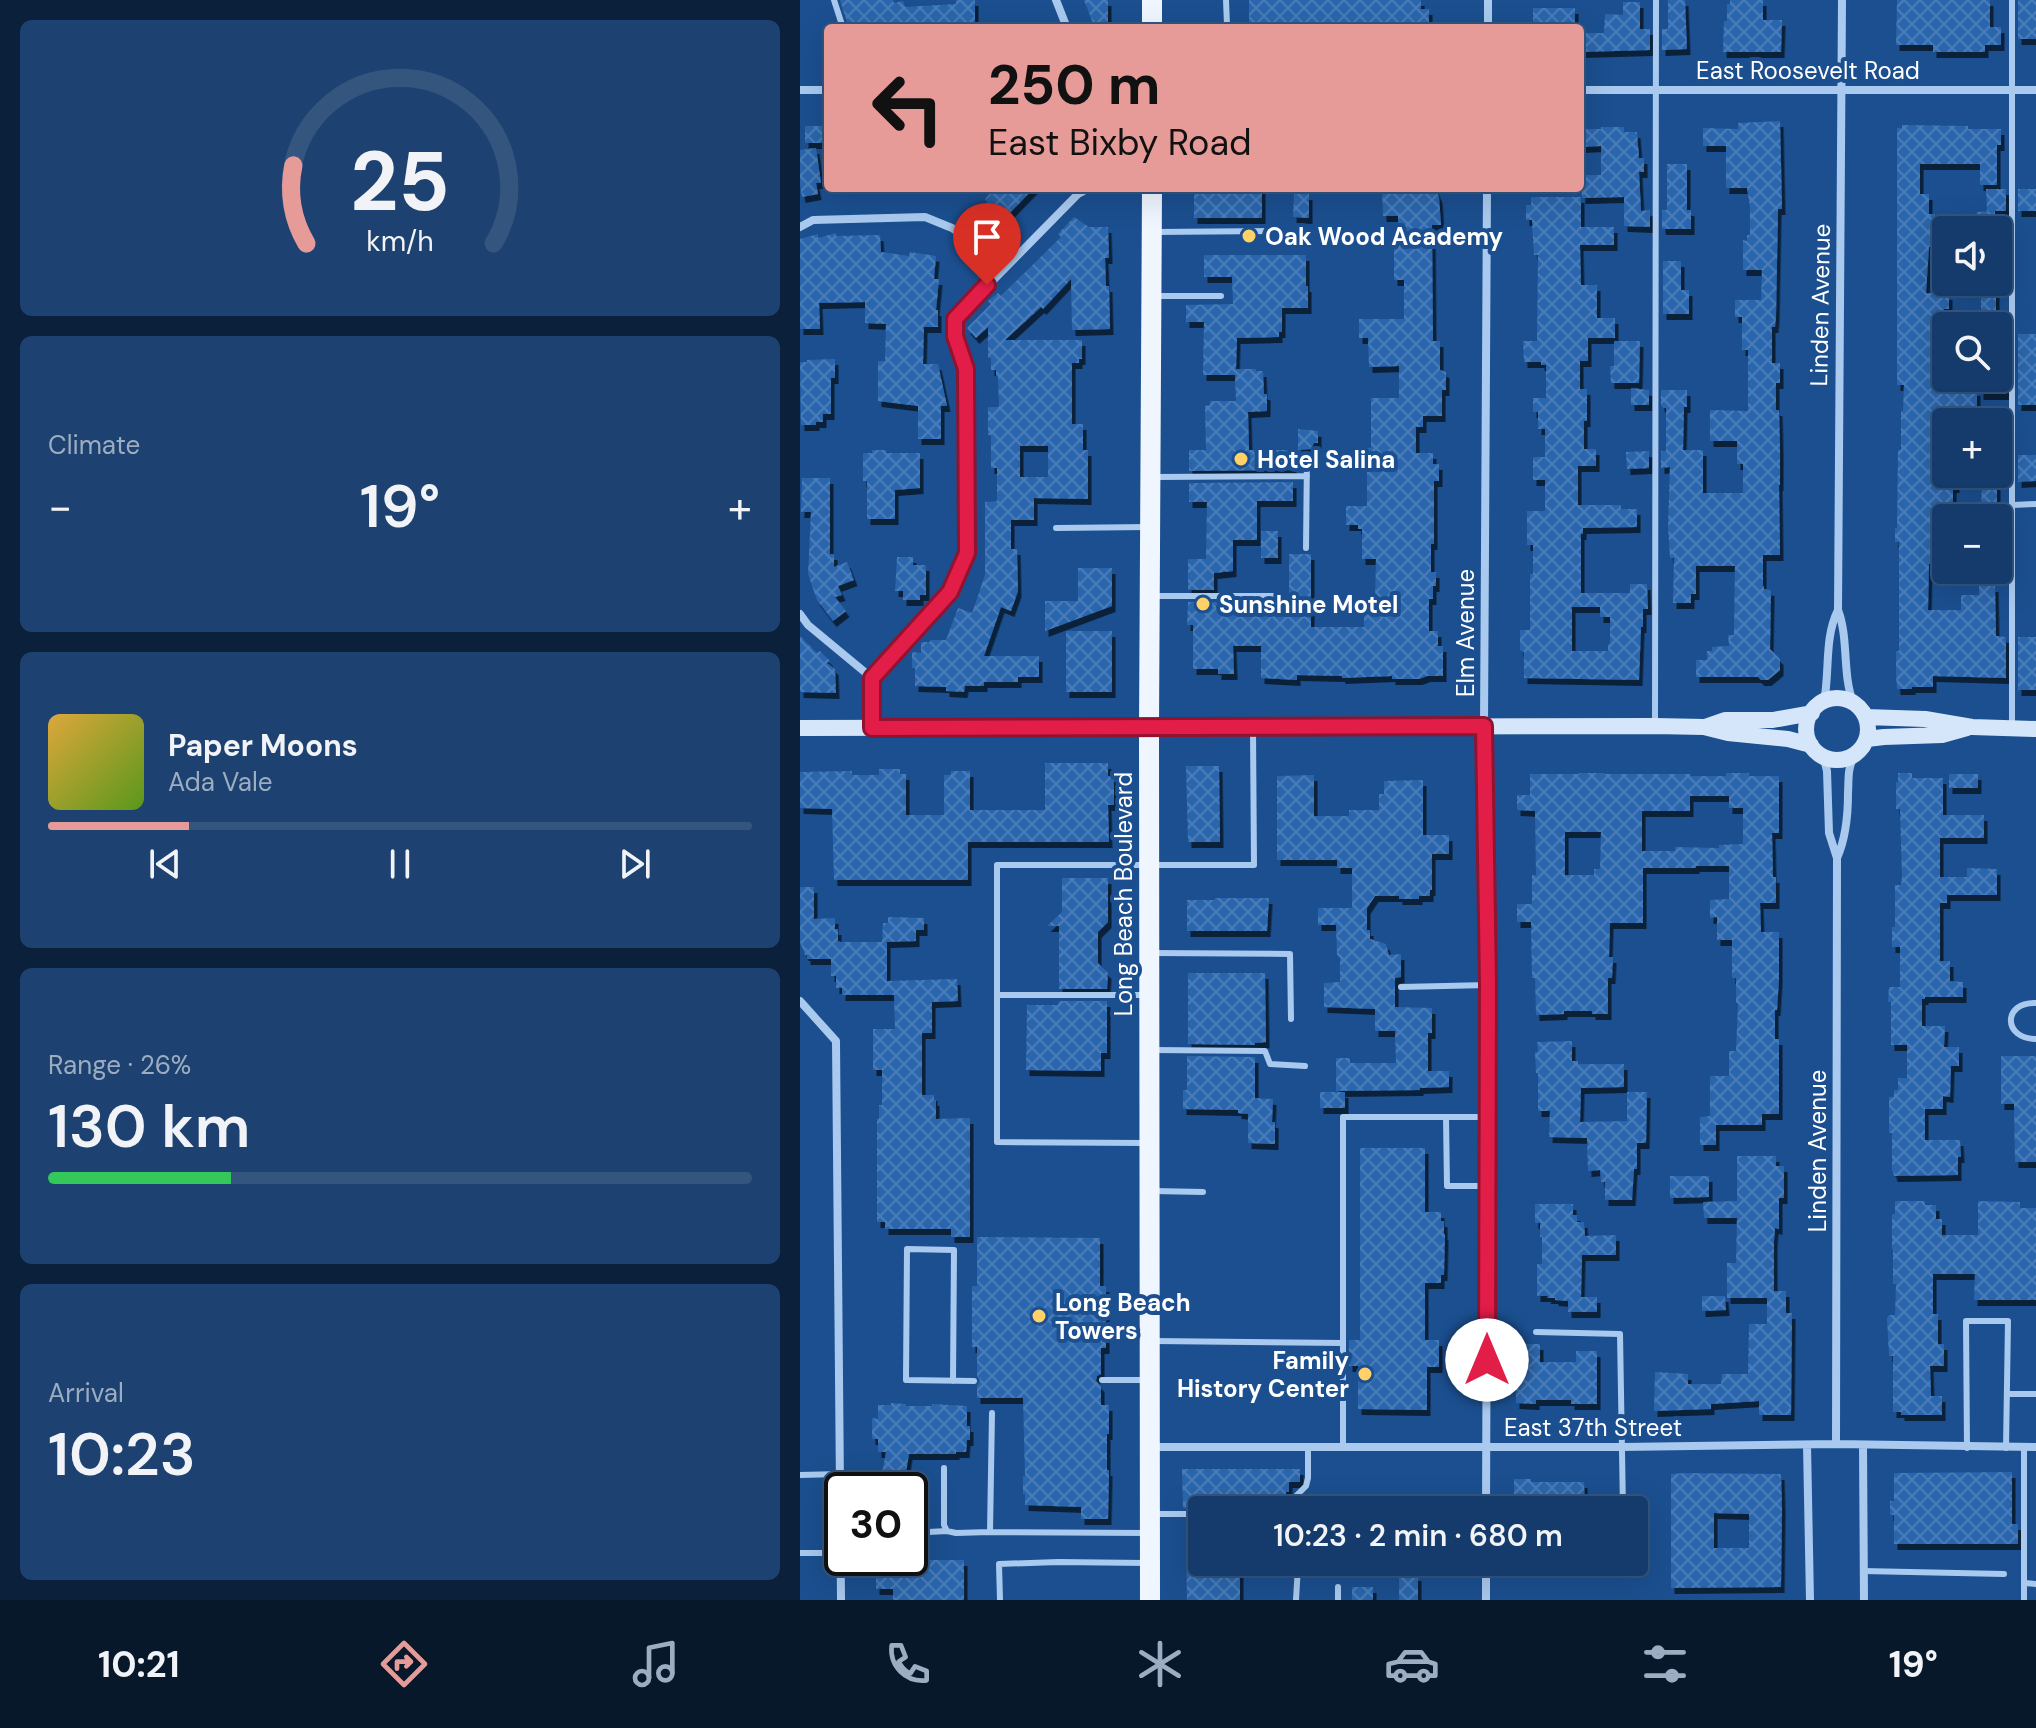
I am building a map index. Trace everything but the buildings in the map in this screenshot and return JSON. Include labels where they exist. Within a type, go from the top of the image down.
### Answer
[{"type":"main road","points":[[1152,0],[1152,24]]},
{"type":"main road","name":"Long Beach Boulevard","points":[[1150,1600],[1152,192]]},
{"type":"street","points":[[1056,0],[1065,24]]},
{"type":"street","points":[[1488,0],[1488,24]]},
{"type":"street","name":"Linden Avenue","points":[[1838,610],[1842,0]]},
{"type":"street","points":[[800,90],[824,90]]},
{"type":"street","name":"East Roosevelt Road","points":[[1584,90],[2036,90]]},
{"type":"street","points":[[872,728],[872,678],[950,592],[967,553],[966,369],[955,336],[955,319],[1082,192]]},
{"type":"street","name":"Elm Avenue","points":[[1486,1496],[1488,985],[1484,726],[1487,192]]},
{"type":"street","points":[[800,227],[813,220],[925,217],[952,228],[972,242],[999,274]]},
{"type":"street","points":[[800,728],[1704,727],[1728,733],[1788,739],[1836,759],[1846,758],[1862,748],[1868,730],[1866,717],[1850,694],[1844,626],[1838,610]]},
{"type":"street","points":[[1837,858],[1829,833],[1827,771],[1807,726],[1827,686],[1831,623],[1838,610]]},
{"type":"street","points":[[800,614],[808,625],[872,678]]},
{"type":"street","points":[[1704,727],[1725,720],[1773,720],[1818,707],[1835,698],[1853,702]]},
{"type":"street","points":[[1866,717],[1925,719],[1972,727],[2036,729]]},
{"type":"street","points":[[1867,739],[1942,735],[1972,727]]},
{"type":"street","points":[[1837,858],[1846,822],[1849,766],[1855,754]]},
{"type":"street","name":"Linden Avenue","points":[[1836,1444],[1837,858]]},
{"type":"street","points":[[800,1001],[836,1041],[840,1472]]},
{"type":"street","name":"East 37th Street","points":[[1150,1447],[1836,1444],[2036,1447]]},
{"type":"street","points":[[1807,1445],[1810,1600]]},
{"type":"street","points":[[1863,1446],[1864,1600]]},
{"type":"street","points":[[841,1576],[841,1600]]},
{"type":"street","points":[[1486,1576],[1486,1600]]},
{"type":"lane","points":[[834,0],[842,24]]},
{"type":"lane","points":[[1226,0],[1227,24]]},
{"type":"lane","points":[[1655,726],[1656,0]]},
{"type":"lane","points":[[2012,0],[2012,729]]},
{"type":"lane","points":[[1151,232],[1281,231]]},
{"type":"lane","points":[[1151,296],[1221,296]]},
{"type":"lane","points":[[1306,548],[1307,456]]},
{"type":"lane","points":[[1151,477],[1307,476]]},
{"type":"lane","points":[[2013,505],[2036,504]]},
{"type":"lane","points":[[1056,528],[1151,527]]},
{"type":"lane","points":[[1150,596],[1279,596]]},
{"type":"lane","points":[[1149,1143],[997,1142],[997,865],[1254,865],[1253,726]]},
{"type":"lane","points":[[1149,953],[1290,954],[1291,1019]]},
{"type":"lane","points":[[1401,987],[1488,985]]},
{"type":"lane","points":[[997,995],[1149,995]]},
{"type":"lane","points":[[2036,1003],[2020,1005],[2013,1011],[2010,1021],[2020,1036],[2036,1039]]},
{"type":"lane","points":[[1149,1050],[1265,1051],[1270,1064],[1305,1066]]},
{"type":"lane","points":[[1343,1447],[1343,1117],[1487,1117]]},
{"type":"lane","points":[[1446,1117],[1447,1186],[1487,1186]]},
{"type":"lane","points":[[1149,1191],[1203,1192]]},
{"type":"lane","points":[[953,1381],[954,1250],[907,1249],[906,1380],[953,1381],[974,1381]]},
{"type":"lane","points":[[1967,1448],[1966,1321],[2008,1321],[2006,1448]]},
{"type":"lane","points":[[1536,1332],[1620,1334],[1623,1496]]},
{"type":"lane","points":[[1150,1341],[1343,1343]]},
{"type":"lane","points":[[1102,1380],[1150,1380]]},
{"type":"lane","points":[[2007,1394],[2036,1394]]},
{"type":"lane","points":[[990,1532],[992,1413]]},
{"type":"lane","points":[[1296,1496],[1306,1486],[1308,1478],[1308,1447]]},
{"type":"lane","points":[[2024,1448],[2024,1600]]},
{"type":"lane","points":[[944,1468],[944,1525],[947,1531]]},
{"type":"lane","points":[[800,1475],[824,1474]]},
{"type":"lane","points":[[928,1532],[990,1532],[1150,1523],[1188,1516]]},
{"type":"lane","points":[[800,1553],[824,1553]]},
{"type":"lane","points":[[1000,1600],[999,1564],[1150,1563]]},
{"type":"lane","points":[[1863,1571],[2004,1574]]},
{"type":"lane","points":[[1296,1600],[1297,1576]]},
{"type":"lane","points":[[2024,1583],[2036,1584]]},
{"type":"lane","points":[[1338,1587],[1338,1600]]},
{"type":"place","name":"Oak Wood Academy","points":[[1249,236]]},
{"type":"place","name":"Hotel Salina","points":[[1241,459]]},
{"type":"place","name":"Sunshine Motel","points":[[1203,604]]},
{"type":"place","name":"Long Beach Towers","points":[[1039,1316]]},
{"type":"place","name":"Family History Center","points":[[1365,1374]]},
{"type":"route","points":[[987,285],[955,319],[955,336],[966,369],[967,553],[950,592],[872,678],[872,728],[1484,726],[1488,985],[1487,1360]]}]
